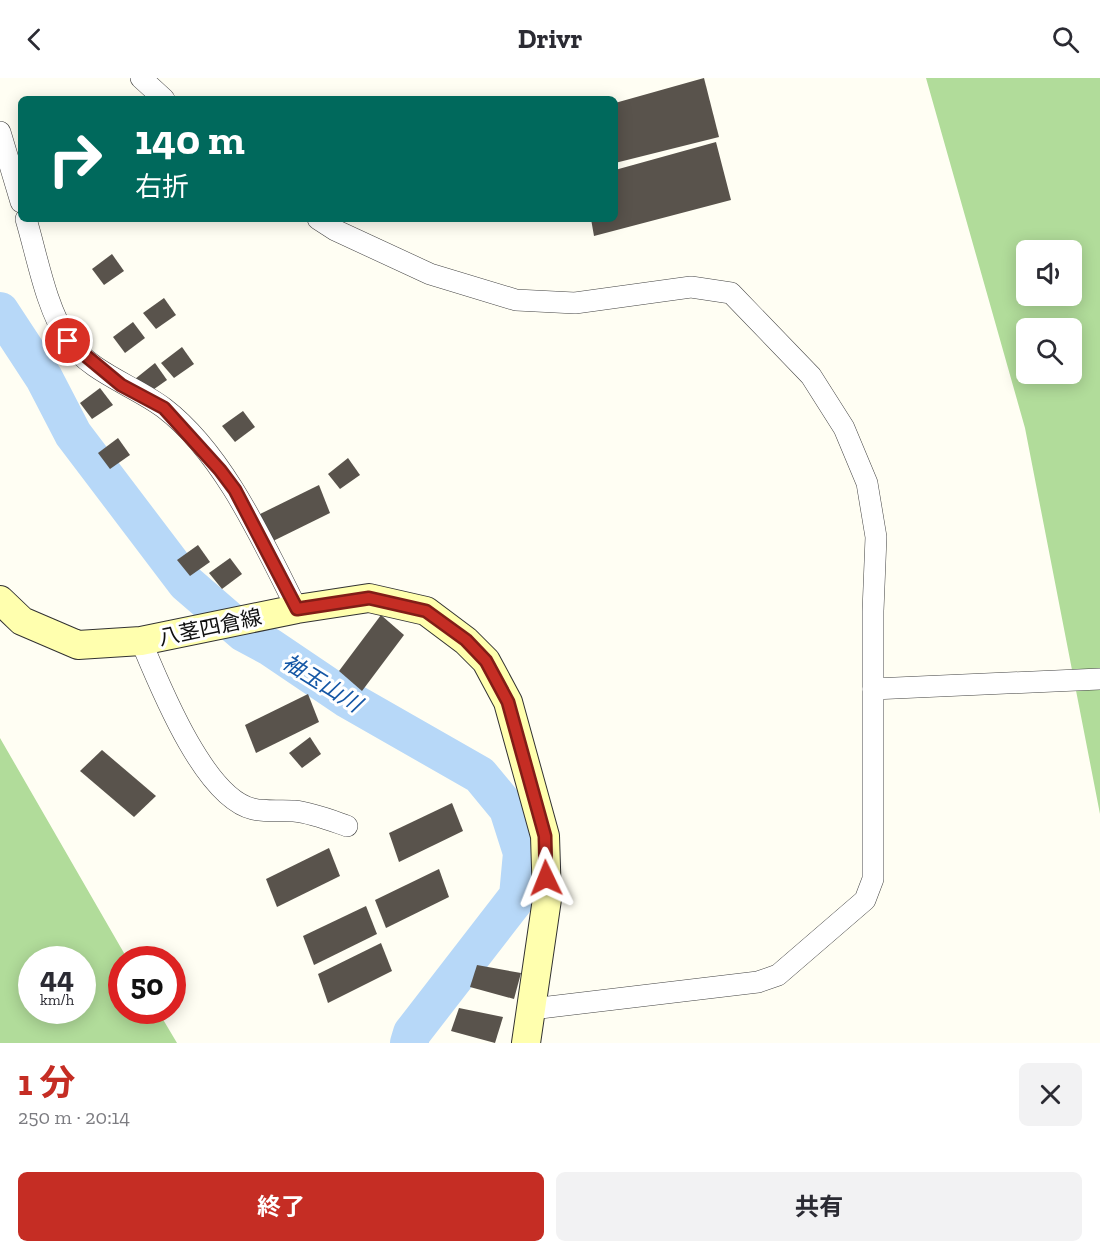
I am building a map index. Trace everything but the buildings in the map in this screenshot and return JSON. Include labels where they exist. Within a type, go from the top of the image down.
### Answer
[{"type":"main road","name":"八茎四倉線","points":[[0,600],[22,621],[78,645],[141,641],[297,609],[369,598],[426,611],[466,640],[486,661],[508,702],[545,836],[547,899],[526,1043]]},
{"type":"street","points":[[141,78],[162,96]]},
{"type":"street","points":[[0,132],[18,192]]},
{"type":"street","points":[[27,222],[56,316],[68,341],[121,385],[164,408],[220,470],[235,490],[297,609]]},
{"type":"street","points":[[323,222],[335,230],[430,274],[516,300],[576,303],[691,287],[731,293],[811,376],[844,428],[867,483],[876,537],[873,879],[865,900],[778,975],[758,982],[532,1009]]},
{"type":"street","points":[[141,641],[168,706],[220,788],[240,804],[253,810],[318,815],[347,826]]},
{"type":"street","points":[[873,689],[1100,679]]},
{"type":"green space","points":[[926,78],[1100,78],[1100,814],[1025,428]]},
{"type":"green space","points":[[0,738],[120,946],[108,946],[108,1024],[166,1024],[177,1043],[0,1043]]},
{"type":"waterway","name":"袖玉山川","points":[[0,311],[44,378],[73,434],[186,583],[244,633],[270,647],[347,699],[480,775],[508,809],[522,853],[518,896],[412,1033],[409,1043]]},
{"type":"route","points":[[68,341],[121,385],[164,408],[192,437],[235,490],[297,609],[369,598],[426,611],[466,640],[486,661],[508,702],[545,836],[546,878]]}]
